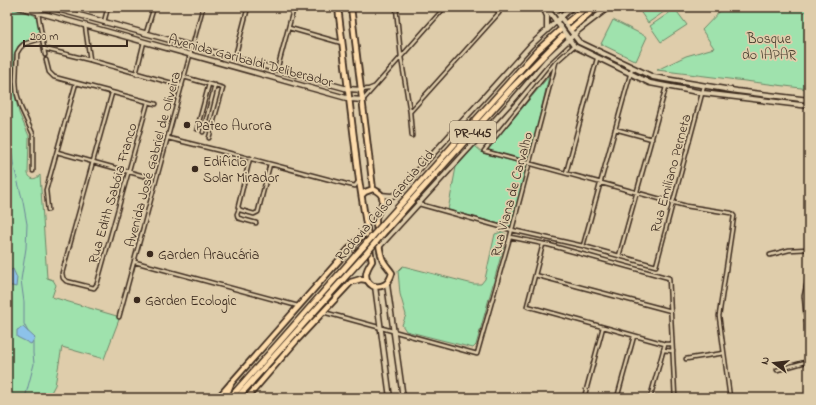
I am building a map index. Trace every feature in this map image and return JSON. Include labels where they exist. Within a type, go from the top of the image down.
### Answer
[{"type":"highway","points":[[568,22],[586,7]]},
{"type":"highway","points":[[572,28],[596,7]]},
{"type":"highway","name":"Rodovia Celso Garcia Cid","points":[[230,398],[384,222],[537,51],[559,31]]},
{"type":"highway","name":"Rodovia Celso Garcia Cid","points":[[237,398],[512,88],[563,36]]},
{"type":"highway","points":[[225,398],[231,384]]},
{"type":"main road","points":[[338,7],[359,180],[372,261],[365,276],[370,284],[379,286],[387,284],[392,274],[382,257],[376,218],[383,204],[381,195],[373,190],[365,192],[362,195]]},
{"type":"main road","points":[[351,7],[373,190]]},
{"type":"main road","points":[[218,398],[352,245],[367,230]]},
{"type":"main road","points":[[247,398],[296,341],[351,282],[355,280],[367,280]]},
{"type":"street","name":"Avenida Garibaldi Deliberador","points":[[19,7],[350,98],[363,100]]},
{"type":"street","points":[[37,7],[45,55]]},
{"type":"street","name":"Avenida Garibaldi Deliberador","points":[[50,7],[62,9],[104,22],[348,89],[362,90]]},
{"type":"street","points":[[104,22],[108,7]]},
{"type":"street","points":[[146,33],[154,7]]},
{"type":"street","name":"Avenida José Gabriel de Oliveira","points":[[119,317],[203,7]]},
{"type":"street","points":[[235,58],[248,7]]},
{"type":"street","points":[[277,70],[294,7]]},
{"type":"street","points":[[396,7],[412,136]]},
{"type":"street","points":[[363,100],[445,7]]},
{"type":"street","points":[[410,112],[499,13],[495,7]]},
{"type":"street","points":[[543,7],[547,16],[547,30]]},
{"type":"street","points":[[546,7],[574,46],[650,83],[703,92],[809,106]]},
{"type":"street","points":[[553,7],[579,42],[653,77],[705,86],[809,100]]},
{"type":"street","points":[[558,7],[571,8]]},
{"type":"street","points":[[380,246],[513,100],[540,67],[579,30],[609,7]]},
{"type":"street","points":[[381,195],[396,195],[531,45],[571,8]]},
{"type":"street","points":[[85,25],[90,60]]},
{"type":"street","points":[[289,28],[342,43]]},
{"type":"street","points":[[579,30],[579,42]]},
{"type":"street","points":[[32,171],[33,134],[21,108],[17,94],[17,53],[24,44],[43,38]]},
{"type":"street","points":[[136,74],[144,42]]},
{"type":"street","points":[[574,46],[556,62],[484,151],[686,206],[731,213],[734,216],[719,316],[730,398]]},
{"type":"street","points":[[45,49],[182,86]]},
{"type":"street","points":[[566,173],[597,58]]},
{"type":"street","points":[[46,60],[49,72],[52,76],[156,104]]},
{"type":"street","name":"Rua Viana de Carvalho","points":[[394,331],[477,354],[512,230],[556,62]]},
{"type":"street","points":[[583,246],[632,68]]},
{"type":"street","points":[[184,77],[223,88],[209,138]]},
{"type":"street","points":[[48,210],[46,190],[76,83]]},
{"type":"street","points":[[197,129],[209,84]]},
{"type":"street","points":[[203,132],[215,85]]},
{"type":"street","points":[[362,90],[370,89],[376,85]]},
{"type":"street","points":[[418,204],[512,230],[583,246],[619,256],[666,86]]},
{"type":"street","name":"Rua Emiliano Perneta","points":[[619,256],[656,266],[705,86]]},
{"type":"street","points":[[93,162],[112,93]]},
{"type":"street","name":"Rua Edith Sabóia Franco","points":[[93,162],[62,273],[63,278],[66,281],[94,288],[97,284],[148,102]]},
{"type":"street","points":[[615,129],[652,139]]},
{"type":"street","points":[[168,138],[250,158],[352,186],[355,186],[359,180]]},
{"type":"street","points":[[57,152],[144,176]]},
{"type":"street","points":[[250,158],[237,214],[238,218],[256,223]]},
{"type":"street","points":[[239,209],[254,214],[258,212],[270,164]]},
{"type":"street","points":[[510,237],[543,244],[669,278],[675,398]]},
{"type":"street","points":[[543,244],[527,306],[634,336],[665,344],[672,344]]},
{"type":"street","points":[[770,255],[789,250],[809,249]]},
{"type":"street","points":[[134,262],[299,306]]},
{"type":"street","points":[[809,273],[804,296],[809,350]]},
{"type":"street","points":[[535,274],[671,311]]},
{"type":"street","points":[[387,284],[403,398]]},
{"type":"street","points":[[375,286],[390,398]]},
{"type":"street","points":[[323,312],[394,331]]},
{"type":"street","points":[[584,398],[603,327]]},
{"type":"street","points":[[617,398],[634,336]]},
{"type":"street","points":[[650,398],[665,344]]},
{"type":"street","points":[[663,350],[673,351]]},
{"type":"street","points":[[686,359],[724,354]]},
{"type":"street","points":[[777,370],[809,361]]},
{"type":"green space","points":[[7,7],[34,15],[39,26],[38,38],[21,43],[18,46],[14,55],[13,79],[19,113],[29,136],[28,174],[33,179],[40,175],[47,278],[53,280],[56,285],[52,297],[120,317],[104,359],[62,347],[55,385],[48,398],[7,398]]},
{"type":"green space","points":[[637,7],[671,7],[648,23]]},
{"type":"green space","name":"Bosque do IAPAR","points":[[724,7],[809,7],[809,89],[657,70],[686,56],[714,48],[702,30]]},
{"type":"green space","points":[[675,9],[687,25],[661,42],[650,26]]},
{"type":"green space","points":[[613,20],[647,37],[636,61],[601,44]]},
{"type":"green space","points":[[549,76],[529,162],[487,150]]},
{"type":"green space","points":[[475,146],[483,153],[528,165],[511,227],[448,210],[456,167]]},
{"type":"green space","points":[[502,232],[506,234],[502,252],[476,345],[473,348],[406,331],[402,325],[406,315],[400,294],[398,271],[403,266],[473,284],[481,284],[485,279],[495,234]]},
{"type":"water","points":[[13,269],[17,278],[16,287],[8,285],[7,276],[9,271]]},
{"type":"water","points":[[23,327],[35,338],[31,344],[17,337],[17,330]]},
{"type":"waterway","points":[[7,117],[13,163],[27,224],[26,248],[21,280],[24,302],[24,324],[28,332]]},
{"type":"waterway","points":[[25,398],[34,364],[33,342]]},
{"type":"place","name":"Pateo Aurora","points":[[187,125]]},
{"type":"place","name":"Edifício Solar Mirador","points":[[195,169]]},
{"type":"place","name":"Garden Araucária","points":[[150,254]]},
{"type":"place","name":"Garden Ecologic","points":[[137,300]]}]
